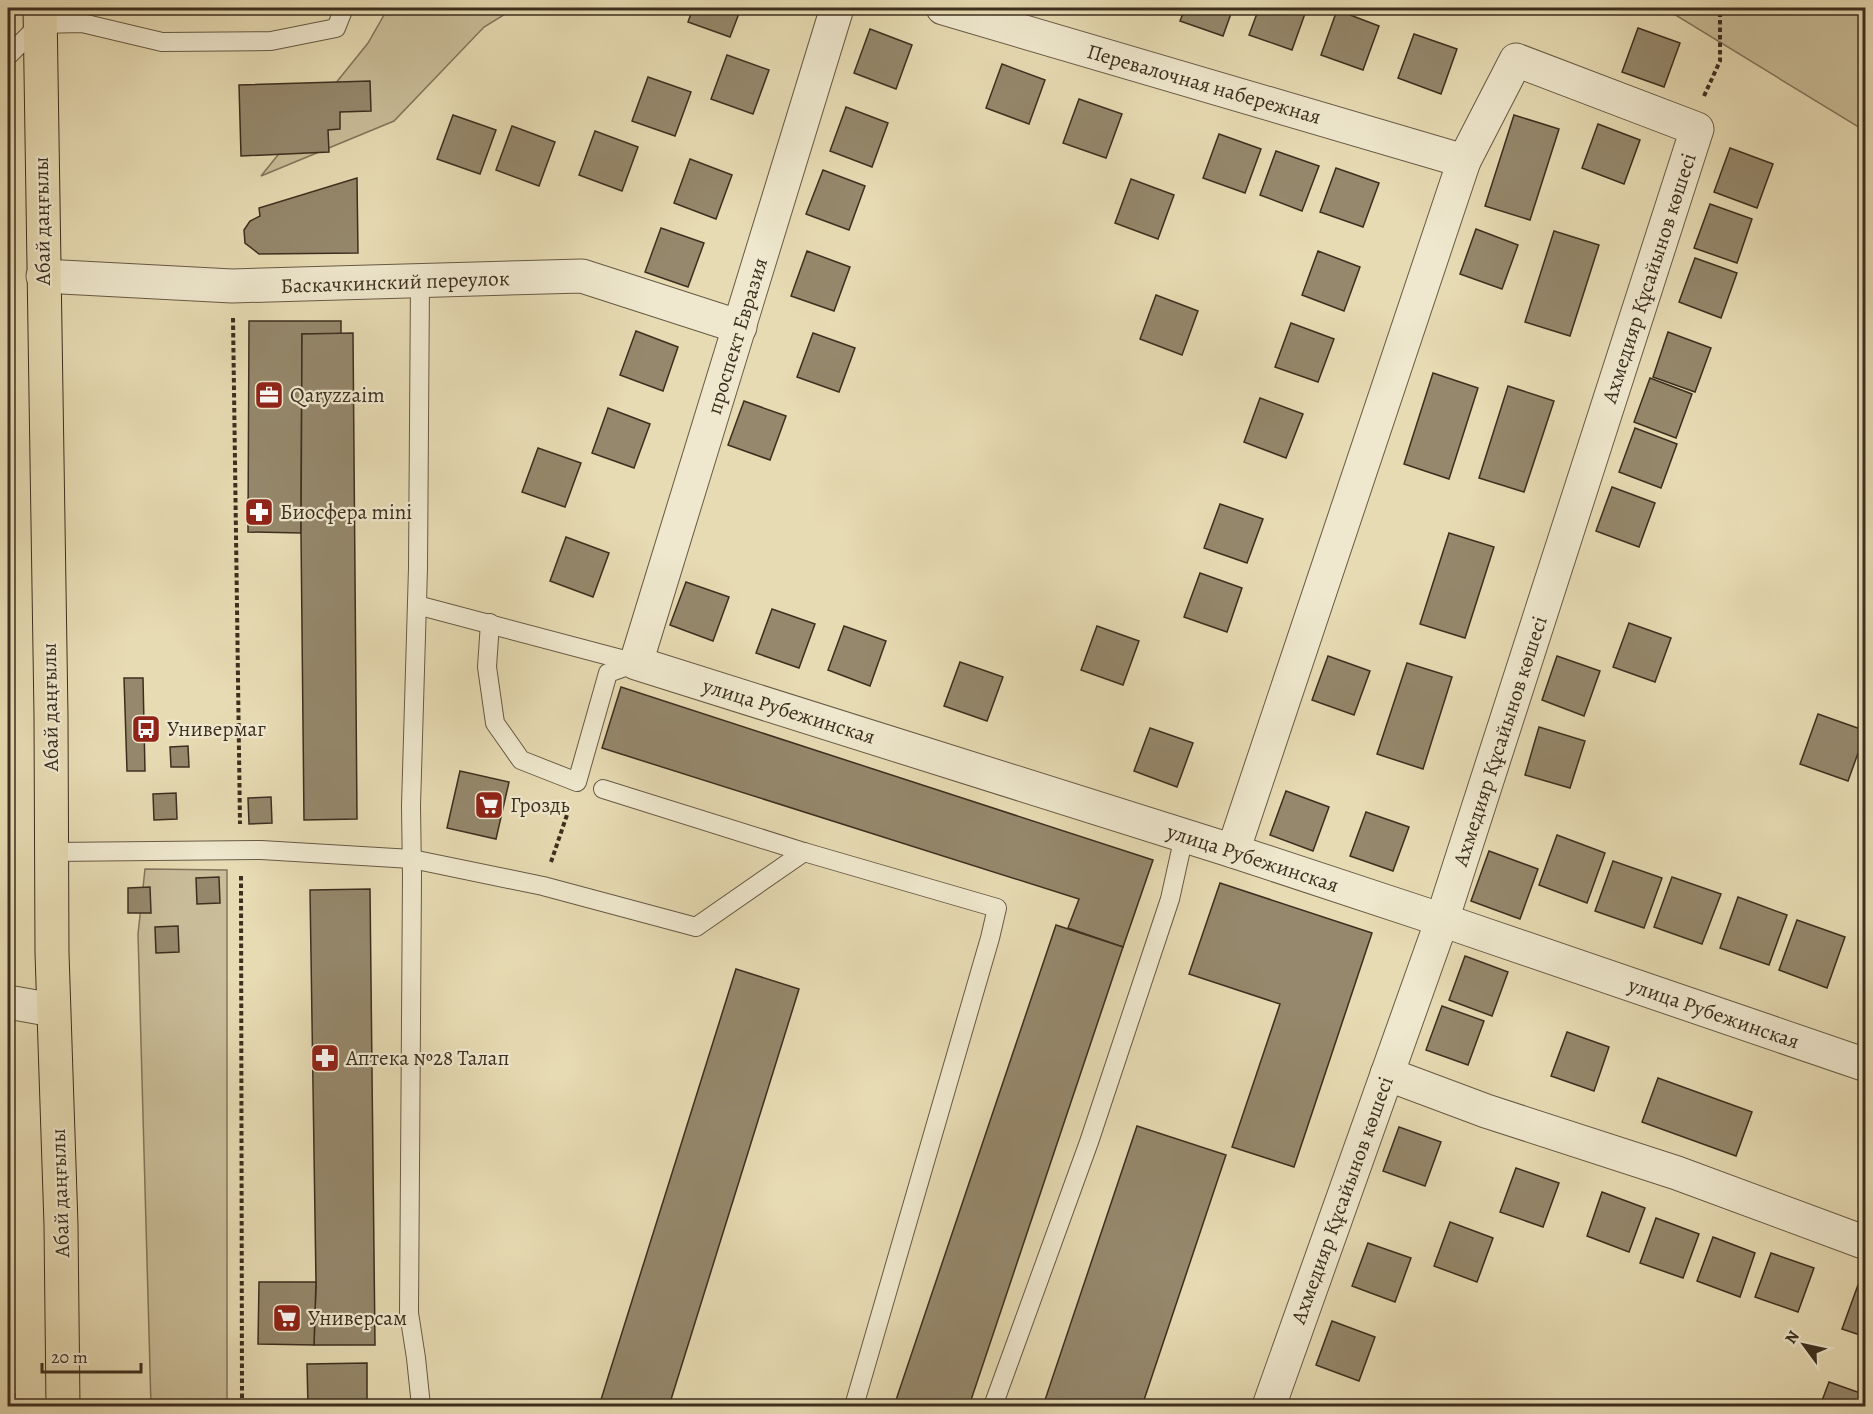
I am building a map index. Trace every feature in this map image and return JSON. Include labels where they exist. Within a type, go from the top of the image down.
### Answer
[{"type":"main road","name":"Абай даңғылы","points":[[40,16],[53,1010],[61,1225],[63,1407]]},
{"type":"street","name":"проспект Евразия","points":[[636,663],[837,8]]},
{"type":"street","name":"Перевалочная набережная","points":[[943,8],[1464,161]]},
{"type":"street","name":"Ахмедияр Құсайынов көшесі","points":[[1233,851],[1464,161],[1516,60],[1697,129],[1442,920],[1269,1407]]},
{"type":"street","name":"Баскачкинский переулок","points":[[43,276],[232,286],[582,276],[740,327]]},
{"type":"street","name":"улица Рубежинская","points":[[636,663],[1233,851],[1866,1065]]},
{"type":"street","points":[[8,1002],[53,1010]]},
{"type":"street","points":[[1387,1074],[1486,1111],[1677,1173],[1866,1243]]},
{"type":"lane","points":[[8,56],[40,16],[82,23],[162,42],[271,41],[336,28],[344,8]]},
{"type":"lane","points":[[420,282],[417,605],[411,806],[410,1313],[421,1407]]},
{"type":"lane","points":[[417,605],[636,663]]},
{"type":"lane","points":[[489,623],[487,667],[495,723],[521,760],[577,782],[609,672],[636,663]]},
{"type":"lane","points":[[603,789],[804,852],[997,908],[854,1407]]},
{"type":"lane","points":[[993,1407],[1089,1142],[1170,899],[1184,836]]},
{"type":"lane","points":[[51,852],[261,850],[412,859],[543,886],[696,927],[804,852]]},
{"type":"path","points":[[1697,129],[1704,94],[1720,61],[1720,11],[1714,8]]},
{"type":"path","points":[[543,886],[577,782]]},
{"type":"path","points":[[8,1311],[14,1407]]},
{"type":"shaded area","points":[[388,8],[515,8],[484,27],[394,121],[261,176],[368,43]]},
{"type":"shaded area","points":[[1664,8],[1865,8],[1865,131]]},
{"type":"shaded area","points":[[145,869],[227,870],[227,1406],[151,1406],[138,934]]},
{"type":"building","points":[[168,8],[289,8],[168,10]]},
{"type":"building","points":[[693,8],[741,8],[730,37],[688,22]]},
{"type":"building","points":[[1185,8],[1233,8],[1223,36],[1180,21]]},
{"type":"building","points":[[1259,8],[1307,8],[1292,50],[1249,35]]},
{"type":"building","points":[[1337,10],[1379,26],[1363,70],[1321,55]]},
{"type":"building","points":[[1638,28],[1680,43],[1664,87],[1622,72]]},
{"type":"building","points":[[870,29],[912,45],[896,89],[854,73]]},
{"type":"building","points":[[1414,34],[1457,49],[1441,94],[1398,78]]},
{"type":"building","points":[[727,55],[769,70],[753,114],[711,99]]},
{"type":"building","points":[[1002,64],[1045,80],[1029,124],[986,108]]},
{"type":"building","points":[[648,77],[691,92],[675,136],[632,121]]},
{"type":"building","points":[[370,81],[371,111],[340,112],[340,129],[328,130],[329,152],[241,156],[239,85]]},
{"type":"building","points":[[1079,99],[1122,114],[1106,158],[1063,143]]},
{"type":"building","points":[[846,107],[888,123],[872,167],[830,151]]},
{"type":"building","points":[[453,115],[496,130],[480,174],[437,159]]},
{"type":"building","points":[[1514,115],[1559,129],[1530,220],[1485,206]]},
{"type":"building","points":[[1598,124],[1640,140],[1624,184],[1582,168]]},
{"type":"building","points":[[512,126],[555,142],[539,186],[496,170]]},
{"type":"building","points":[[595,131],[638,147],[622,191],[579,175]]},
{"type":"building","points":[[1219,134],[1261,149],[1245,193],[1203,178]]},
{"type":"building","points":[[1730,148],[1773,164],[1757,208],[1714,192]]},
{"type":"building","points":[[1276,151],[1319,166],[1302,211],[1260,195]]},
{"type":"building","points":[[690,159],[732,175],[716,219],[674,203]]},
{"type":"building","points":[[1336,168],[1379,183],[1363,227],[1320,212]]},
{"type":"building","points":[[823,170],[865,186],[849,230],[806,214]]},
{"type":"building","points":[[357,178],[358,253],[259,254],[245,243],[244,230],[250,221],[260,216],[259,208]]},
{"type":"building","points":[[1131,179],[1174,195],[1158,239],[1115,223]]},
{"type":"building","points":[[1710,204],[1752,219],[1737,263],[1694,248]]},
{"type":"building","points":[[661,228],[704,243],[688,287],[645,272]]},
{"type":"building","points":[[1476,229],[1518,245],[1502,289],[1460,274]]},
{"type":"building","points":[[1554,231],[1599,245],[1570,336],[1525,322]]},
{"type":"building","points":[[807,251],[850,267],[834,311],[791,296]]},
{"type":"building","points":[[1318,251],[1360,267],[1344,311],[1302,295]]},
{"type":"building","points":[[1695,258],[1737,273],[1721,318],[1679,302]]},
{"type":"building","points":[[1156,295],[1198,311],[1182,355],[1140,339]]},
{"type":"building","points":[[249,321],[341,321],[341,334],[302,334],[301,533],[248,532]]},
{"type":"building","points":[[1291,323],[1334,339],[1318,382],[1275,367]]},
{"type":"building","points":[[636,331],[678,347],[663,391],[620,375]]},
{"type":"building","points":[[1668,332],[1711,348],[1695,392],[1653,377]]},
{"type":"building","points":[[353,333],[357,819],[304,820],[301,533],[302,334]]},
{"type":"building","points":[[813,333],[855,348],[839,392],[797,377]]},
{"type":"building","points":[[1433,373],[1478,388],[1449,479],[1404,464]]},
{"type":"building","points":[[1650,378],[1692,394],[1676,438],[1634,422]]},
{"type":"building","points":[[1508,386],[1554,401],[1524,492],[1479,478]]},
{"type":"building","points":[[1260,398],[1303,414],[1286,458],[1244,442]]},
{"type":"building","points":[[744,401],[786,416],[770,460],[728,445]]},
{"type":"building","points":[[608,408],[650,424],[634,468],[592,453]]},
{"type":"building","points":[[1635,428],[1677,444],[1661,488],[1619,472]]},
{"type":"building","points":[[538,448],[581,463],[565,507],[522,492]]},
{"type":"building","points":[[1612,487],[1655,503],[1639,547],[1596,531]]},
{"type":"building","points":[[1220,504],[1263,519],[1247,563],[1204,548]]},
{"type":"building","points":[[1449,533],[1494,547],[1465,638],[1420,624]]},
{"type":"building","points":[[566,537],[609,553],[593,597],[550,581]]},
{"type":"building","points":[[1200,573],[1242,588],[1227,632],[1184,617]]},
{"type":"building","points":[[686,582],[729,597],[713,641],[670,625]]},
{"type":"building","points":[[772,609],[815,624],[799,668],[756,653]]},
{"type":"building","points":[[1629,623],[1671,638],[1655,682],[1613,667]]},
{"type":"building","points":[[844,626],[886,641],[870,686],[828,670]]},
{"type":"building","points":[[1097,626],[1139,641],[1123,685],[1081,670]]},
{"type":"building","points":[[1328,656],[1370,671],[1354,715],[1312,700]]},
{"type":"building","points":[[1557,656],[1600,671],[1584,716],[1542,700]]},
{"type":"building","points":[[960,662],[1003,677],[987,721],[944,706]]},
{"type":"building","points":[[1407,663],[1452,677],[1423,769],[1377,754]]},
{"type":"building","points":[[124,678],[143,678],[145,771],[127,771]]},
{"type":"building","points":[[621,687],[1153,860],[1123,947],[1068,928],[1079,899],[602,748]]},
{"type":"building","points":[[1818,714],[1866,731],[1848,781],[1800,764]]},
{"type":"building","points":[[1539,727],[1585,741],[1570,788],[1525,775]]},
{"type":"building","points":[[1150,728],[1193,743],[1177,787],[1134,771]]},
{"type":"building","points":[[188,746],[189,767],[171,767],[170,747]]},
{"type":"building","points":[[460,771],[509,782],[496,839],[447,828]]},
{"type":"building","points":[[1286,791],[1329,807],[1313,851],[1270,835]]},
{"type":"building","points":[[176,793],[177,819],[154,820],[153,794]]},
{"type":"building","points":[[271,797],[272,823],[249,824],[248,798]]},
{"type":"building","points":[[1366,812],[1409,827],[1393,871],[1350,856]]},
{"type":"building","points":[[1557,835],[1605,853],[1587,903],[1539,885]]},
{"type":"building","points":[[1489,851],[1538,869],[1520,919],[1471,901]]},
{"type":"building","points":[[1613,861],[1662,878],[1644,928],[1595,911]]},
{"type":"building","points":[[219,877],[220,903],[197,904],[196,878]]},
{"type":"building","points":[[1672,877],[1721,894],[1702,944],[1654,927]]},
{"type":"building","points":[[1220,883],[1372,933],[1294,1167],[1232,1147],[1280,1004],[1189,974]]},
{"type":"building","points":[[150,887],[151,913],[128,913],[128,888]]},
{"type":"building","points":[[370,889],[375,1345],[314,1345],[316,1282],[310,890]]},
{"type":"building","points":[[1738,897],[1787,915],[1769,965],[1720,948]]},
{"type":"building","points":[[1797,920],[1845,937],[1827,988],[1779,970]]},
{"type":"building","points":[[1056,925],[1123,947],[969,1406],[894,1406]]},
{"type":"building","points":[[178,926],[179,952],[156,953],[155,927]]},
{"type":"building","points":[[1465,956],[1508,972],[1492,1016],[1449,1000]]},
{"type":"building","points":[[736,969],[799,989],[669,1406],[599,1406]]},
{"type":"building","points":[[1442,1006],[1484,1021],[1468,1065],[1426,1050]]},
{"type":"building","points":[[1567,1032],[1609,1047],[1594,1091],[1551,1076]]},
{"type":"building","points":[[1658,1078],[1752,1112],[1736,1156],[1642,1122]]},
{"type":"building","points":[[1137,1126],[1226,1155],[1142,1406],[1043,1406]]},
{"type":"building","points":[[1399,1127],[1441,1142],[1425,1186],[1383,1171]]},
{"type":"building","points":[[1516,1168],[1559,1183],[1543,1227],[1500,1212]]},
{"type":"building","points":[[1602,1192],[1645,1208],[1629,1252],[1587,1236]]},
{"type":"building","points":[[1656,1218],[1699,1234],[1683,1278],[1640,1263]]},
{"type":"building","points":[[1450,1222],[1493,1238],[1477,1282],[1434,1266]]},
{"type":"building","points":[[1713,1237],[1755,1253],[1740,1297],[1697,1281]]},
{"type":"building","points":[[1368,1243],[1411,1258],[1395,1302],[1352,1286]]},
{"type":"building","points":[[1771,1253],[1814,1268],[1798,1312],[1755,1297]]},
{"type":"building","points":[[259,1282],[316,1282],[314,1345],[258,1344]]},
{"type":"building","points":[[1858,1285],[1866,1288],[1866,1337],[1842,1329]]},
{"type":"building","points":[[1332,1321],[1375,1337],[1359,1381],[1316,1365]]},
{"type":"building","points":[[367,1363],[367,1406],[308,1406],[307,1364]]},
{"type":"building","points":[[1829,1382],[1866,1395],[1866,1406],[1820,1406]]},
{"type":"place","name":"Qaryzzaim","points":[[269,395]]},
{"type":"place","name":"Биосфера mini","points":[[259,512]]},
{"type":"place","name":"Универмаг","points":[[146,729]]},
{"type":"place","name":"Гроздь","points":[[489,805]]},
{"type":"place","name":"Аптека №28 Талап","points":[[325,1058]]},
{"type":"place","name":"Универсам","points":[[287,1318]]}]
